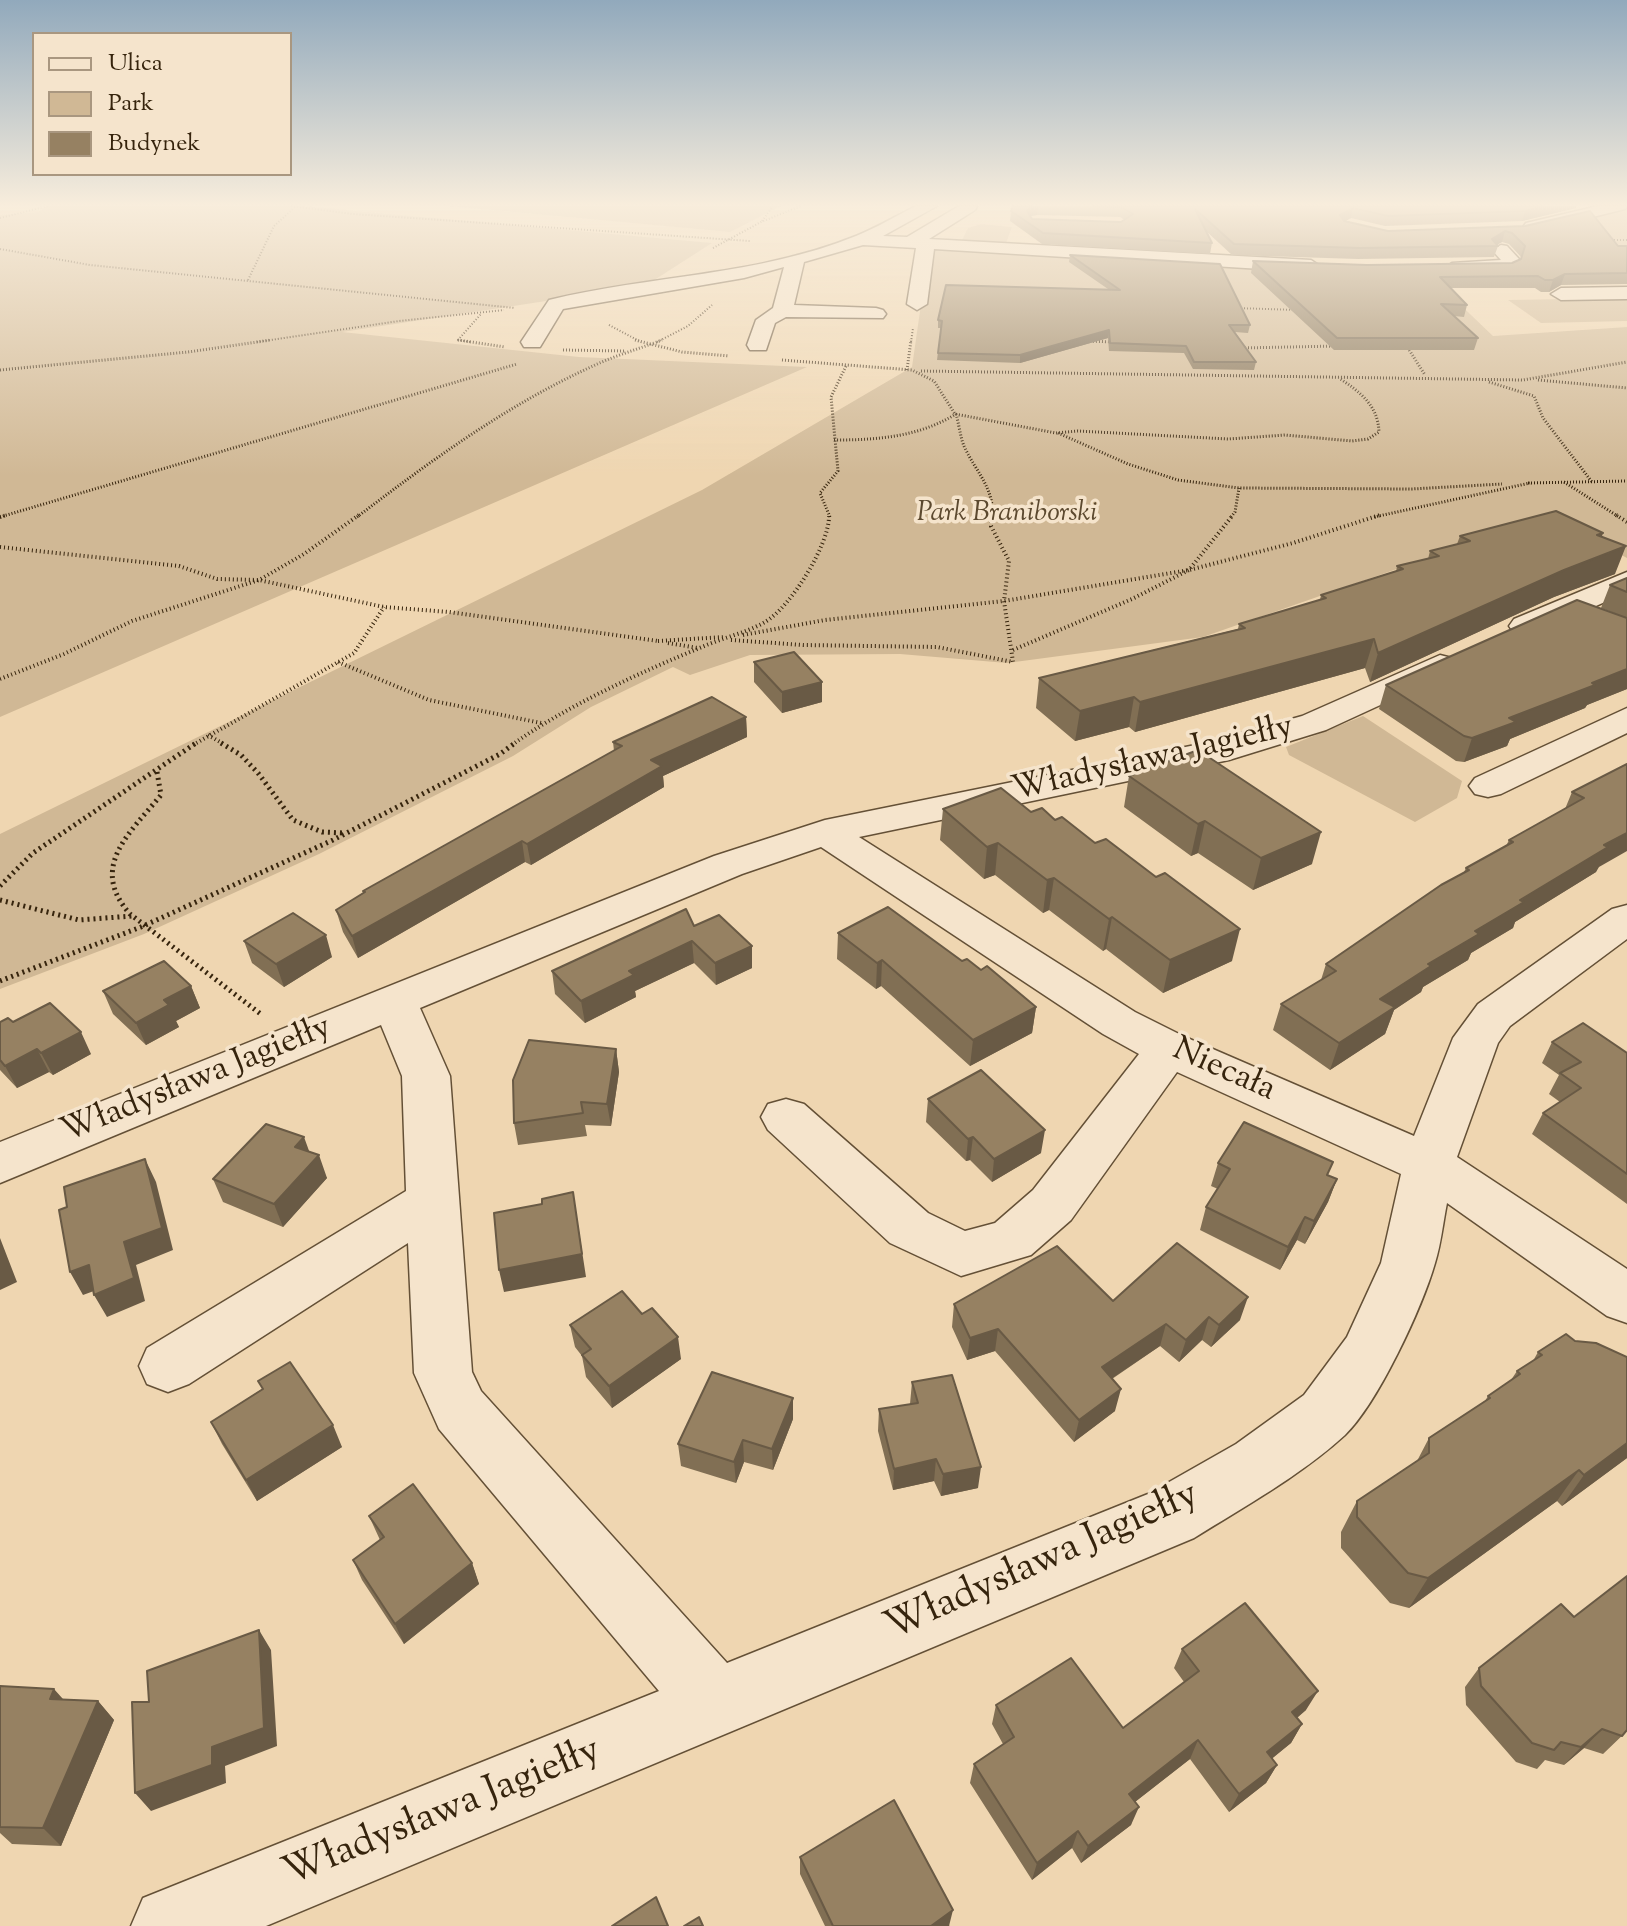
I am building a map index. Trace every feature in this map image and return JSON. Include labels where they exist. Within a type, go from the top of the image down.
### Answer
[{"type":"street","points":[[529,352],[556,304],[603,296]]},
{"type":"street","points":[[758,345],[766,320],[788,296]]},
{"type":"street","points":[[798,296],[876,314]]},
{"type":"street","points":[[815,296],[857,299]]},
{"type":"street","points":[[917,296],[917,304]]},
{"type":"street","name":"Władysława Jagiełły","points":[[0,1163],[728,865],[825,832],[1271,738],[1314,723],[1482,646],[1584,615],[1627,581]]},
{"type":"street","points":[[1488,786],[1627,719]]},
{"type":"street","name":"Niecała","points":[[825,832],[1119,1023],[1168,1049],[1429,1164],[1627,1299]]},
{"type":"street","name":"Władysława Jagiełły","points":[[171,1926],[1171,1516],[1258,1464],[1325,1414],[1368,1354],[1408,1263],[1429,1164],[1476,1038],[1494,1015],[1627,918]]},
{"type":"street","points":[[394,1000],[426,1076],[443,1373],[460,1410],[716,1704]]},
{"type":"street","points":[[786,1117],[909,1228],[961,1254],[1012,1240],[1052,1205],[1168,1049]]},
{"type":"street","points":[[168,1366],[432,1201]]},
{"type":"path","points":[[0,370],[188,352],[399,321],[513,309],[393,296]]},
{"type":"path","points":[[0,679],[64,654],[132,621],[259,580],[346,527],[478,427],[597,364],[649,346],[699,322],[718,296]]},
{"type":"path","points":[[726,639],[803,645],[937,647],[1013,662],[1004,601],[1009,561],[991,526],[993,505],[987,485],[964,445],[956,414],[940,385],[930,376],[907,370],[917,304]]},
{"type":"path","points":[[1232,308],[1296,310]]},
{"type":"path","points":[[460,339],[482,313]]},
{"type":"path","points":[[1091,341],[1122,342]]},
{"type":"path","points":[[1405,343],[1425,375]]},
{"type":"path","points":[[1238,348],[1345,346]]},
{"type":"path","points":[[551,354],[564,350]]},
{"type":"path","points":[[630,351],[664,351]]},
{"type":"path","points":[[0,517],[529,352]]},
{"type":"path","points":[[1529,379],[1627,362]]},
{"type":"path","points":[[658,641],[734,637],[767,621],[810,572],[830,518],[820,493],[838,471],[831,397],[846,366]]},
{"type":"path","points":[[912,370],[1529,379],[1627,388]]},
{"type":"path","points":[[1056,433],[1078,431],[1228,439],[1265,434],[1352,441],[1368,439],[1379,432],[1379,420],[1367,399],[1339,378]]},
{"type":"path","points":[[1481,380],[1534,396],[1543,418],[1592,482]]},
{"type":"path","points":[[834,440],[874,440],[920,434],[956,414],[1056,433],[1128,464],[1178,480],[1239,488],[1412,489],[1627,481]]},
{"type":"path","points":[[1564,482],[1621,519],[1627,519]]},
{"type":"path","points":[[0,981],[146,924],[345,833],[500,754],[542,723],[699,648],[726,639],[825,620],[1004,601],[1189,570],[1293,543],[1386,513],[1530,483]]},
{"type":"path","points":[[1013,650],[1132,599],[1189,570],[1235,512],[1239,488]]},
{"type":"path","points":[[0,547],[179,566],[217,579],[259,580],[384,607],[449,612],[699,648]]},
{"type":"path","points":[[0,886],[33,853],[208,735],[354,653],[384,607]]},
{"type":"path","points":[[338,662],[429,700],[542,723]]},
{"type":"path","points":[[208,735],[244,758],[287,816],[313,832],[345,833]]},
{"type":"path","points":[[157,771],[161,795],[124,842],[113,866],[113,893],[133,916],[253,1010],[300,1039]]},
{"type":"path","points":[[0,900],[79,920],[133,916]]},
{"type":"green space","points":[[0,296],[580,296],[342,332],[579,357],[807,367],[0,717]]},
{"type":"green space","name":"Park Braniborski","points":[[1451,296],[1493,336],[1627,327],[1627,558],[1548,516],[1203,637],[1007,663],[900,654],[750,655],[690,675],[673,667],[591,707],[513,756],[319,854],[144,934],[0,989],[0,834],[702,490],[912,367],[921,304],[928,298]]},
{"type":"green space","points":[[1627,298],[1627,321],[1541,323],[1508,300]]},
{"type":"green space","points":[[1363,716],[1462,781],[1457,798],[1415,822],[1289,755],[1286,747]]},
{"type":"building","points":[[944,296],[1236,296],[1250,325],[1229,325],[1256,362],[1194,362],[1186,346],[1110,343],[1109,330],[1020,355],[938,353],[942,321],[938,320]]},
{"type":"building","points":[[1291,296],[1458,296],[1467,305],[1441,304],[1478,338],[1337,338]]},
{"type":"building","points":[[1556,511],[1603,533],[1597,535],[1626,546],[1564,570],[1378,653],[1374,639],[1140,702],[1134,697],[1080,711],[1039,678],[1245,628],[1239,624],[1326,598],[1321,595],[1403,569],[1397,566],[1439,556],[1430,551],[1470,541],[1460,536]]},
{"type":"building","points":[[1627,578],[1627,592],[1610,585]]},
{"type":"building","points":[[1577,600],[1627,618],[1627,669],[1592,683],[1595,685],[1509,718],[1516,722],[1472,738],[1464,736],[1386,685]]},
{"type":"building","points":[[794,652],[822,682],[782,692],[754,662]]},
{"type":"building","points":[[712,697],[746,717],[651,760],[662,766],[527,844],[522,841],[352,936],[336,910],[363,891],[622,746],[613,742]]},
{"type":"building","points":[[1198,750],[1321,832],[1261,858],[1205,821],[1198,824],[1129,776]]},
{"type":"building","points":[[1627,764],[1627,833],[1520,900],[1524,902],[1475,931],[1479,934],[1428,964],[1431,966],[1380,999],[1395,1007],[1339,1043],[1281,1004],[1336,971],[1326,964],[1441,885],[1469,870],[1466,868],[1584,798],[1572,792]]},
{"type":"building","points":[[1001,788],[1031,812],[1042,808],[1055,820],[1062,817],[1095,843],[1106,839],[1156,877],[1165,873],[1240,929],[1170,960],[1054,878],[1047,880],[998,843],[987,847],[943,809]]},
{"type":"building","points":[[888,907],[962,961],[967,959],[981,970],[987,966],[1036,1007],[973,1040],[882,960],[877,963],[838,933]]},
{"type":"building","points":[[686,909],[694,926],[719,915],[752,946],[715,963],[692,941],[629,971],[634,975],[581,1001],[552,971]]},
{"type":"building","points":[[293,913],[326,935],[276,964],[244,941]]},
{"type":"building","points":[[164,961],[191,986],[164,1000],[169,1005],[136,1023],[103,991]]},
{"type":"building","points":[[50,1003],[81,1032],[41,1053],[37,1049],[5,1066],[0,1060],[0,1022],[8,1018],[13,1022]]},
{"type":"building","points":[[1583,1023],[1627,1053],[1627,1174],[1543,1113],[1581,1088],[1560,1073],[1581,1062],[1552,1042]]},
{"type":"building","points":[[529,1040],[616,1049],[607,1104],[581,1102],[583,1113],[514,1123],[513,1080]]},
{"type":"building","points":[[981,1070],[1045,1130],[994,1159],[973,1137],[968,1139],[928,1099]]},
{"type":"building","points":[[1244,1122],[1333,1162],[1327,1175],[1337,1179],[1314,1221],[1305,1217],[1288,1247],[1206,1207],[1230,1169],[1218,1163]]},
{"type":"building","points":[[266,1124],[304,1137],[295,1147],[319,1155],[274,1204],[213,1179]]},
{"type":"building","points":[[145,1159],[162,1228],[124,1242],[134,1278],[94,1295],[89,1265],[70,1272],[59,1210],[67,1207],[64,1187]]},
{"type":"building","points":[[573,1192],[582,1254],[499,1270],[494,1213],[542,1204],[542,1199]]},
{"type":"building","points":[[1177,1243],[1248,1297],[1219,1325],[1209,1317],[1186,1340],[1166,1324],[1102,1367],[1121,1389],[1079,1420],[998,1329],[970,1338],[954,1304],[1057,1246],[1113,1301]]},
{"type":"building","points":[[622,1291],[642,1314],[652,1308],[678,1337],[609,1386],[582,1355],[591,1349],[570,1325]]},
{"type":"building","points":[[1566,1334],[1575,1341],[1596,1343],[1627,1357],[1627,1443],[1584,1475],[1579,1470],[1428,1578],[1408,1573],[1357,1517],[1357,1501],[1429,1453],[1429,1438],[1490,1398],[1488,1396],[1520,1374],[1517,1371],[1542,1355],[1538,1352]]},
{"type":"building","points":[[290,1362],[333,1425],[246,1480],[211,1422],[263,1389],[258,1381]]},
{"type":"building","points":[[712,1372],[793,1398],[772,1449],[743,1440],[734,1462],[678,1444]]},
{"type":"building","points":[[952,1375],[981,1467],[943,1474],[936,1459],[894,1469],[879,1409],[918,1403],[912,1382]]},
{"type":"building","points":[[413,1484],[472,1563],[395,1624],[353,1560],[384,1537],[369,1516]]},
{"type":"building","points":[[1627,1576],[1627,1730],[1622,1736],[1602,1729],[1581,1747],[1561,1742],[1554,1750],[1532,1743],[1481,1686],[1479,1668],[1561,1604],[1574,1617]]},
{"type":"building","points":[[1245,1603],[1318,1691],[1292,1712],[1302,1724],[1267,1752],[1277,1765],[1239,1794],[1198,1740],[1129,1794],[1139,1807],[1088,1846],[1078,1831],[1037,1863],[974,1764],[1014,1737],[996,1705],[1071,1658],[1123,1728],[1199,1671],[1182,1649]]},
{"type":"building","points":[[259,1630],[264,1728],[212,1747],[212,1765],[135,1793],[132,1702],[149,1702],[147,1671]]},
{"type":"building","points":[[0,1686],[54,1689],[50,1699],[98,1701],[43,1828],[0,1827]]},
{"type":"building","points":[[894,1800],[953,1910],[931,1926],[833,1926],[800,1857]]},
{"type":"building","points":[[656,1897],[668,1926],[612,1926]]},
{"type":"building","points":[[699,1917],[703,1926],[684,1926]]}]
